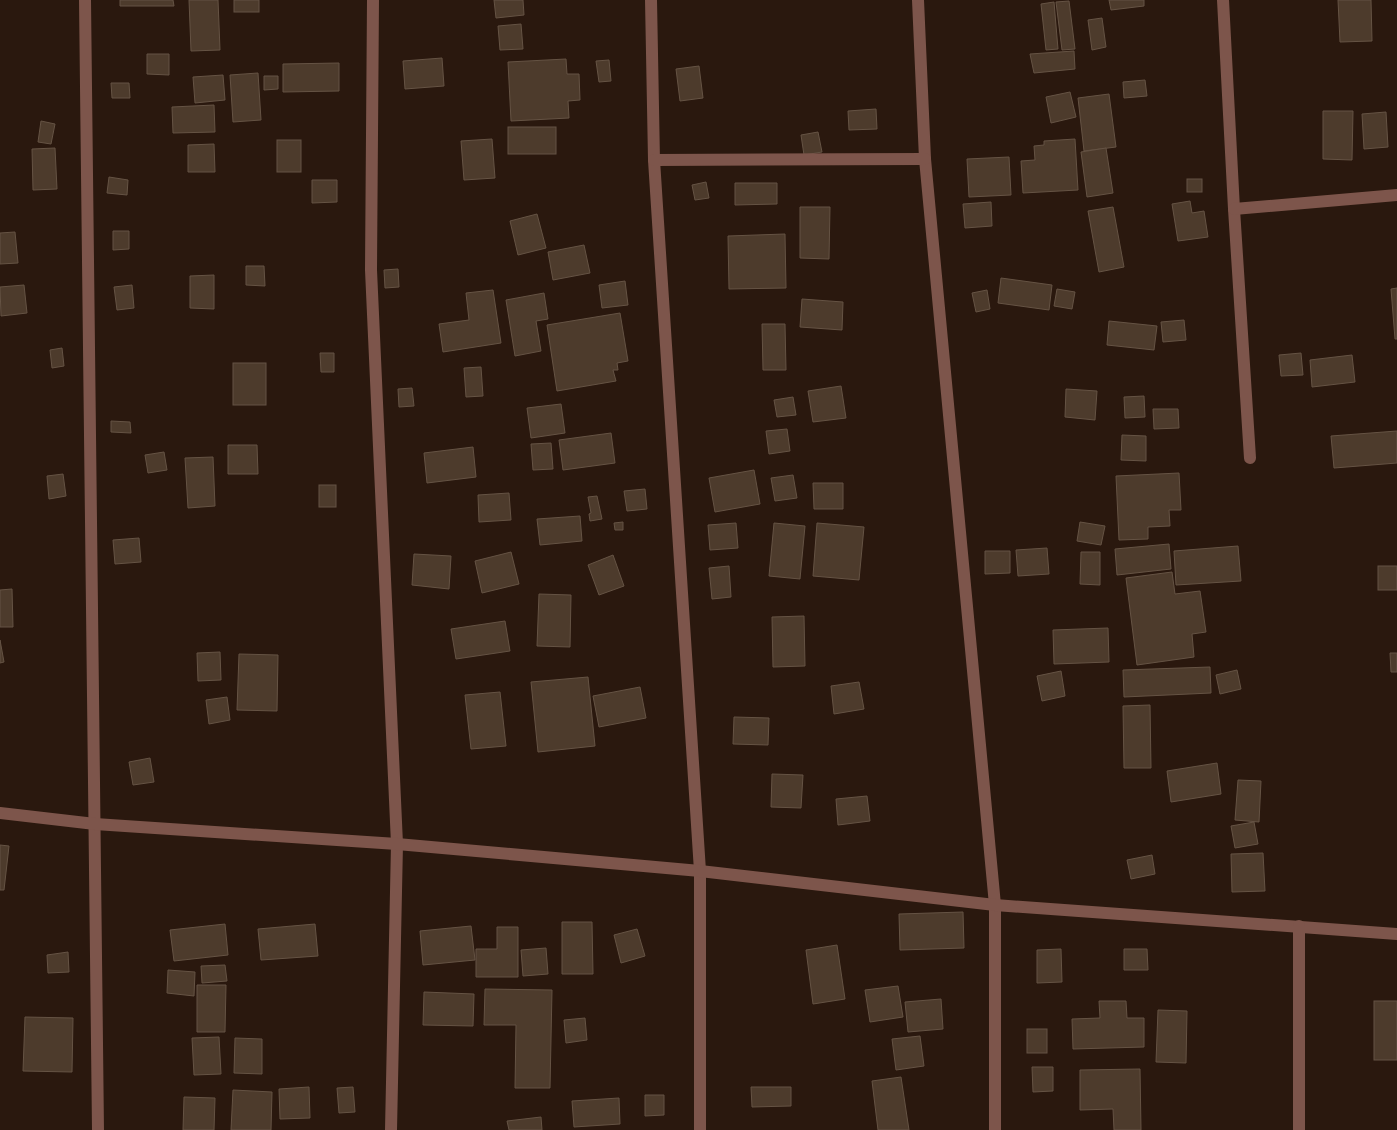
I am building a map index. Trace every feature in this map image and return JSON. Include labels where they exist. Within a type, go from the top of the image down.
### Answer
[{"type":"street","points":[[85,0],[98,1130]]},
{"type":"street","points":[[372,0],[371,270],[397,844],[391,1130]]},
{"type":"street","points":[[651,0],[654,160],[700,871],[700,1130]]},
{"type":"street","points":[[918,0],[925,159],[995,905],[995,1130]]},
{"type":"street","points":[[1223,0],[1250,458]]},
{"type":"street","points":[[654,160],[925,159]]},
{"type":"street","points":[[1234,209],[1397,195]]},
{"type":"street","points":[[0,813],[95,824],[397,844],[700,871],[995,905],[1397,934]]},
{"type":"street","points":[[1299,926],[1299,1130]]},
{"type":"building","points":[[120,0],[173,0],[174,6],[120,6]]},
{"type":"building","points":[[189,0],[218,0],[220,50],[191,51]]},
{"type":"building","points":[[234,0],[259,0],[259,12],[234,12]]},
{"type":"building","points":[[494,0],[523,0],[524,15],[496,18]]},
{"type":"building","points":[[1109,0],[1144,0],[1144,6],[1111,10]]},
{"type":"building","points":[[1338,0],[1371,0],[1372,41],[1340,42]]},
{"type":"building","points":[[1069,1],[1075,49],[1062,50],[1056,2]]},
{"type":"building","points":[[1054,2],[1058,49],[1046,50],[1041,4]]},
{"type":"building","points":[[1102,18],[1106,47],[1092,50],[1088,20]]},
{"type":"building","points":[[521,24],[523,49],[500,50],[498,26]]},
{"type":"building","points":[[1074,51],[1075,69],[1034,73],[1030,54]]},
{"type":"building","points":[[147,54],[169,54],[169,75],[147,74]]},
{"type":"building","points":[[442,58],[444,86],[405,89],[403,61]]},
{"type":"building","points":[[566,59],[567,74],[579,74],[580,100],[568,101],[569,118],[511,121],[508,62]]},
{"type":"building","points":[[609,60],[611,81],[599,82],[596,61]]},
{"type":"building","points":[[339,63],[339,91],[283,92],[283,64]]},
{"type":"building","points":[[699,66],[703,98],[680,101],[676,69]]},
{"type":"building","points":[[258,73],[261,120],[233,122],[230,75]]},
{"type":"building","points":[[223,75],[225,100],[195,103],[193,77]]},
{"type":"building","points":[[264,76],[278,76],[278,89],[264,90]]},
{"type":"building","points":[[1145,80],[1147,96],[1124,98],[1123,82]]},
{"type":"building","points":[[111,83],[129,83],[130,98],[112,98]]},
{"type":"building","points":[[1070,92],[1076,117],[1051,123],[1046,97]]},
{"type":"building","points":[[1109,94],[1116,147],[1084,151],[1078,98]]},
{"type":"building","points":[[214,105],[215,132],[173,133],[172,107]]},
{"type":"building","points":[[876,109],[877,129],[849,130],[848,111]]},
{"type":"building","points":[[1323,111],[1353,111],[1352,160],[1323,159]]},
{"type":"building","points":[[1386,112],[1388,147],[1364,149],[1362,114]]},
{"type":"building","points":[[41,121],[55,124],[51,144],[38,142]]},
{"type":"building","points":[[508,127],[556,127],[556,154],[508,154]]},
{"type":"building","points":[[818,132],[822,152],[804,155],[801,135]]},
{"type":"building","points":[[492,139],[495,178],[464,180],[461,141]]},
{"type":"building","points":[[1075,139],[1078,190],[1023,193],[1021,161],[1035,160],[1034,146],[1044,145],[1044,141]]},
{"type":"building","points":[[277,140],[301,140],[301,172],[277,172]]},
{"type":"building","points":[[214,144],[215,172],[188,172],[188,145]]},
{"type":"building","points":[[55,148],[57,189],[33,190],[32,149]]},
{"type":"building","points":[[1106,148],[1113,193],[1087,197],[1081,152]]},
{"type":"building","points":[[1009,157],[1011,195],[969,197],[967,159]]},
{"type":"building","points":[[109,177],[128,180],[127,195],[107,193]]},
{"type":"building","points":[[1187,179],[1202,179],[1202,192],[1187,192]]},
{"type":"building","points":[[312,180],[337,180],[337,202],[312,203]]},
{"type":"building","points":[[706,182],[709,198],[695,200],[692,185]]},
{"type":"building","points":[[735,183],[777,183],[777,204],[735,205]]},
{"type":"building","points":[[1190,201],[1192,213],[1204,211],[1208,237],[1178,241],[1172,204]]},
{"type":"building","points":[[991,202],[992,226],[965,228],[963,204]]},
{"type":"building","points":[[800,207],[830,207],[829,259],[800,258]]},
{"type":"building","points":[[1113,207],[1124,267],[1099,272],[1088,211]]},
{"type":"building","points":[[537,214],[546,248],[518,255],[510,221]]},
{"type":"building","points":[[113,231],[129,231],[129,249],[113,250]]},
{"type":"building","points":[[15,232],[18,263],[0,264],[0,233]]},
{"type":"building","points":[[785,234],[786,288],[729,289],[728,236]]},
{"type":"building","points":[[584,245],[590,273],[553,280],[548,252]]},
{"type":"building","points":[[246,266],[264,266],[265,286],[246,285]]},
{"type":"building","points":[[398,269],[399,287],[385,288],[384,270]]},
{"type":"building","points":[[214,275],[214,309],[190,308],[190,276]]},
{"type":"building","points":[[1001,278],[1052,285],[1049,310],[998,303]]},
{"type":"building","points":[[625,281],[628,305],[602,308],[599,285]]},
{"type":"building","points":[[24,285],[27,313],[1,316],[0,287]]},
{"type":"building","points":[[132,285],[134,308],[117,310],[114,287]]},
{"type":"building","points":[[1397,288],[1397,339],[1395,339],[1391,289]]},
{"type":"building","points":[[1057,289],[1075,292],[1072,309],[1054,306]]},
{"type":"building","points":[[493,290],[501,343],[443,352],[439,324],[469,320],[466,293]]},
{"type":"building","points":[[987,290],[990,309],[976,312],[972,293]]},
{"type":"building","points":[[544,293],[548,319],[536,321],[541,351],[515,356],[506,300]]},
{"type":"building","points":[[802,299],[843,302],[842,330],[800,327]]},
{"type":"building","points":[[620,313],[628,361],[617,363],[618,370],[613,370],[616,381],[557,391],[547,325]]},
{"type":"building","points":[[1184,320],[1186,340],[1163,342],[1161,322]]},
{"type":"building","points":[[1109,321],[1157,326],[1154,350],[1107,345]]},
{"type":"building","points":[[762,324],[785,324],[786,370],[763,370]]},
{"type":"building","points":[[62,348],[64,366],[52,368],[50,350]]},
{"type":"building","points":[[320,353],[334,353],[334,372],[321,372]]},
{"type":"building","points":[[1301,353],[1303,375],[1281,376],[1279,355]]},
{"type":"building","points":[[1352,355],[1355,382],[1312,387],[1310,360]]},
{"type":"building","points":[[233,363],[266,363],[266,405],[233,405]]},
{"type":"building","points":[[481,367],[483,396],[466,397],[464,368]]},
{"type":"building","points":[[841,386],[846,418],[813,422],[808,391]]},
{"type":"building","points":[[412,388],[414,406],[399,407],[398,389]]},
{"type":"building","points":[[1066,389],[1097,391],[1095,420],[1065,417]]},
{"type":"building","points":[[1144,396],[1145,417],[1125,418],[1124,397]]},
{"type":"building","points":[[793,397],[796,415],[777,417],[774,400]]},
{"type":"building","points":[[561,404],[565,433],[531,438],[527,408]]},
{"type":"building","points":[[1153,409],[1178,409],[1179,428],[1154,429]]},
{"type":"building","points":[[111,421],[130,422],[131,433],[111,432]]},
{"type":"building","points":[[787,429],[790,451],[769,454],[766,431]]},
{"type":"building","points":[[1397,431],[1397,463],[1334,468],[1331,436]]},
{"type":"building","points":[[611,433],[615,463],[563,470],[559,440]]},
{"type":"building","points":[[1122,435],[1146,436],[1146,461],[1121,460]]},
{"type":"building","points":[[551,443],[553,469],[533,470],[531,444]]},
{"type":"building","points":[[228,445],[257,445],[258,474],[228,474]]},
{"type":"building","points":[[473,447],[476,477],[427,483],[424,453]]},
{"type":"building","points":[[164,452],[167,470],[148,473],[145,455]]},
{"type":"building","points":[[213,457],[215,506],[188,508],[185,458]]},
{"type":"building","points":[[754,470],[760,504],[715,512],[709,478]]},
{"type":"building","points":[[1179,473],[1181,510],[1169,510],[1170,526],[1148,527],[1148,539],[1119,540],[1116,476]]},
{"type":"building","points":[[63,474],[66,496],[49,499],[47,476]]},
{"type":"building","points":[[793,475],[797,498],[775,501],[771,478]]},
{"type":"building","points":[[813,483],[843,483],[843,509],[814,509]]},
{"type":"building","points":[[319,485],[336,485],[336,507],[319,507]]},
{"type":"building","points":[[645,489],[647,509],[627,511],[624,491]]},
{"type":"building","points":[[509,493],[511,520],[479,522],[478,495]]},
{"type":"building","points":[[597,496],[602,519],[590,521],[589,514],[591,513],[588,497]]},
{"type":"building","points":[[580,516],[582,541],[540,545],[537,519]]},
{"type":"building","points":[[623,522],[623,530],[615,530],[614,523]]},
{"type":"building","points":[[1080,522],[1105,526],[1101,545],[1077,541]]},
{"type":"building","points":[[736,523],[738,548],[710,550],[708,525]]},
{"type":"building","points":[[774,523],[805,526],[800,579],[769,576]]},
{"type":"building","points":[[817,523],[864,527],[859,580],[813,576]]},
{"type":"building","points":[[139,538],[141,562],[115,564],[113,540]]},
{"type":"building","points":[[1169,544],[1171,569],[1117,575],[1115,549]]},
{"type":"building","points":[[1238,546],[1241,581],[1176,585],[1174,551]]},
{"type":"building","points":[[1047,548],[1049,574],[1018,576],[1016,550]]},
{"type":"building","points":[[985,551],[1010,551],[1010,573],[985,574]]},
{"type":"building","points":[[511,552],[519,584],[482,593],[475,561]]},
{"type":"building","points":[[1081,552],[1100,552],[1100,585],[1080,584]]},
{"type":"building","points":[[414,554],[451,556],[449,589],[412,585]]},
{"type":"building","points":[[613,555],[624,586],[599,595],[588,565]]},
{"type":"building","points":[[729,566],[731,597],[712,599],[709,568]]},
{"type":"building","points":[[1378,566],[1397,566],[1397,590],[1378,590]]},
{"type":"building","points":[[1172,572],[1175,594],[1200,591],[1206,632],[1192,634],[1194,657],[1137,665],[1126,578]]},
{"type":"building","points":[[12,589],[13,627],[0,627],[0,590]]},
{"type":"building","points":[[539,594],[571,595],[570,647],[537,646]]},
{"type":"building","points":[[804,616],[805,666],[773,667],[772,617]]},
{"type":"building","points":[[505,621],[510,651],[456,659],[451,629]]},
{"type":"building","points":[[1108,628],[1109,662],[1054,664],[1053,630]]},
{"type":"building","points":[[0,640],[4,662],[0,663]]},
{"type":"building","points":[[220,652],[221,680],[198,681],[197,653]]},
{"type":"building","points":[[1390,653],[1397,653],[1397,672],[1391,672]]},
{"type":"building","points":[[239,654],[278,655],[277,711],[237,710]]},
{"type":"building","points":[[1210,667],[1211,693],[1124,697],[1123,670]]},
{"type":"building","points":[[1237,670],[1241,689],[1220,694],[1216,675]]},
{"type":"building","points":[[1061,671],[1065,696],[1042,701],[1037,676]]},
{"type":"building","points":[[588,677],[595,746],[538,752],[531,682]]},
{"type":"building","points":[[859,682],[864,709],[834,714],[831,686]]},
{"type":"building","points":[[640,687],[646,718],[599,727],[593,696]]},
{"type":"building","points":[[500,692],[506,746],[471,749],[465,695]]},
{"type":"building","points":[[227,697],[230,720],[209,724],[206,700]]},
{"type":"building","points":[[1150,705],[1151,768],[1124,768],[1123,706]]},
{"type":"building","points":[[734,717],[769,718],[768,745],[733,744]]},
{"type":"building","points":[[150,758],[154,782],[133,785],[129,762]]},
{"type":"building","points":[[1217,763],[1221,794],[1171,802],[1167,771]]},
{"type":"building","points":[[772,774],[803,775],[801,808],[771,807]]},
{"type":"building","points":[[1238,780],[1261,781],[1259,822],[1235,820]]},
{"type":"building","points":[[867,796],[870,821],[838,825],[836,799]]},
{"type":"building","points":[[1254,822],[1258,844],[1235,848],[1231,826]]},
{"type":"building","points":[[0,845],[9,846],[4,890],[0,890]]},
{"type":"building","points":[[1263,853],[1265,891],[1232,892],[1231,854]]},
{"type":"building","points":[[1152,855],[1155,874],[1131,879],[1127,860]]},
{"type":"building","points":[[963,912],[964,948],[900,950],[899,914]]},
{"type":"building","points":[[562,922],[592,922],[593,974],[562,974]]},
{"type":"building","points":[[225,924],[228,955],[174,961],[170,930]]},
{"type":"building","points":[[315,924],[318,956],[261,960],[258,929]]},
{"type":"building","points":[[471,926],[475,960],[423,965],[420,931]]},
{"type":"building","points":[[497,927],[518,927],[518,977],[476,977],[476,949],[497,949]]},
{"type":"building","points":[[637,929],[645,956],[621,963],[614,935]]},
{"type":"building","points":[[837,945],[845,999],[813,1004],[806,950]]},
{"type":"building","points":[[546,948],[548,974],[523,976],[521,950]]},
{"type":"building","points":[[1061,949],[1062,982],[1037,983],[1037,950]]},
{"type":"building","points":[[1124,949],[1147,949],[1148,970],[1124,970]]},
{"type":"building","points":[[68,952],[69,972],[48,973],[47,955]]},
{"type":"building","points":[[225,965],[227,981],[202,983],[201,966]]},
{"type":"building","points":[[168,970],[195,972],[194,996],[167,993]]},
{"type":"building","points":[[197,985],[226,985],[225,1032],[197,1032]]},
{"type":"building","points":[[898,986],[903,1017],[870,1022],[865,990]]},
{"type":"building","points":[[485,989],[552,990],[550,1088],[515,1088],[516,1025],[484,1025]]},
{"type":"building","points":[[424,992],[474,994],[473,1026],[423,1025]]},
{"type":"building","points":[[941,999],[943,1029],[908,1032],[905,1002]]},
{"type":"building","points":[[1099,1001],[1126,1001],[1127,1018],[1144,1018],[1144,1047],[1073,1049],[1072,1019],[1100,1018]]},
{"type":"building","points":[[1374,1001],[1397,1001],[1397,1060],[1374,1060]]},
{"type":"building","points":[[1158,1010],[1187,1011],[1186,1063],[1156,1062]]},
{"type":"building","points":[[25,1017],[73,1018],[72,1072],[23,1071]]},
{"type":"building","points":[[585,1018],[587,1040],[566,1043],[564,1020]]},
{"type":"building","points":[[1027,1029],[1047,1029],[1047,1053],[1027,1053]]},
{"type":"building","points":[[920,1036],[924,1066],[896,1070],[892,1039]]},
{"type":"building","points":[[219,1037],[221,1074],[194,1075],[192,1038]]},
{"type":"building","points":[[235,1038],[262,1039],[262,1074],[234,1073]]},
{"type":"building","points":[[1032,1067],[1053,1067],[1053,1091],[1033,1092]]},
{"type":"building","points":[[1140,1069],[1141,1130],[1114,1130],[1113,1109],[1080,1110],[1080,1070]]},
{"type":"building","points":[[901,1077],[909,1130],[878,1130],[872,1081]]},
{"type":"building","points":[[309,1087],[310,1118],[280,1119],[279,1089]]},
{"type":"building","points":[[353,1087],[355,1112],[339,1113],[337,1088]]},
{"type":"building","points":[[751,1087],[791,1087],[791,1106],[752,1107]]},
{"type":"building","points":[[233,1090],[272,1092],[271,1130],[231,1130]]},
{"type":"building","points":[[645,1095],[664,1095],[664,1115],[645,1116]]},
{"type":"building","points":[[184,1097],[215,1098],[214,1130],[183,1130]]},
{"type":"building","points":[[619,1098],[620,1124],[574,1127],[572,1101]]},
{"type":"building","points":[[541,1117],[542,1130],[509,1130],[507,1121]]}]
